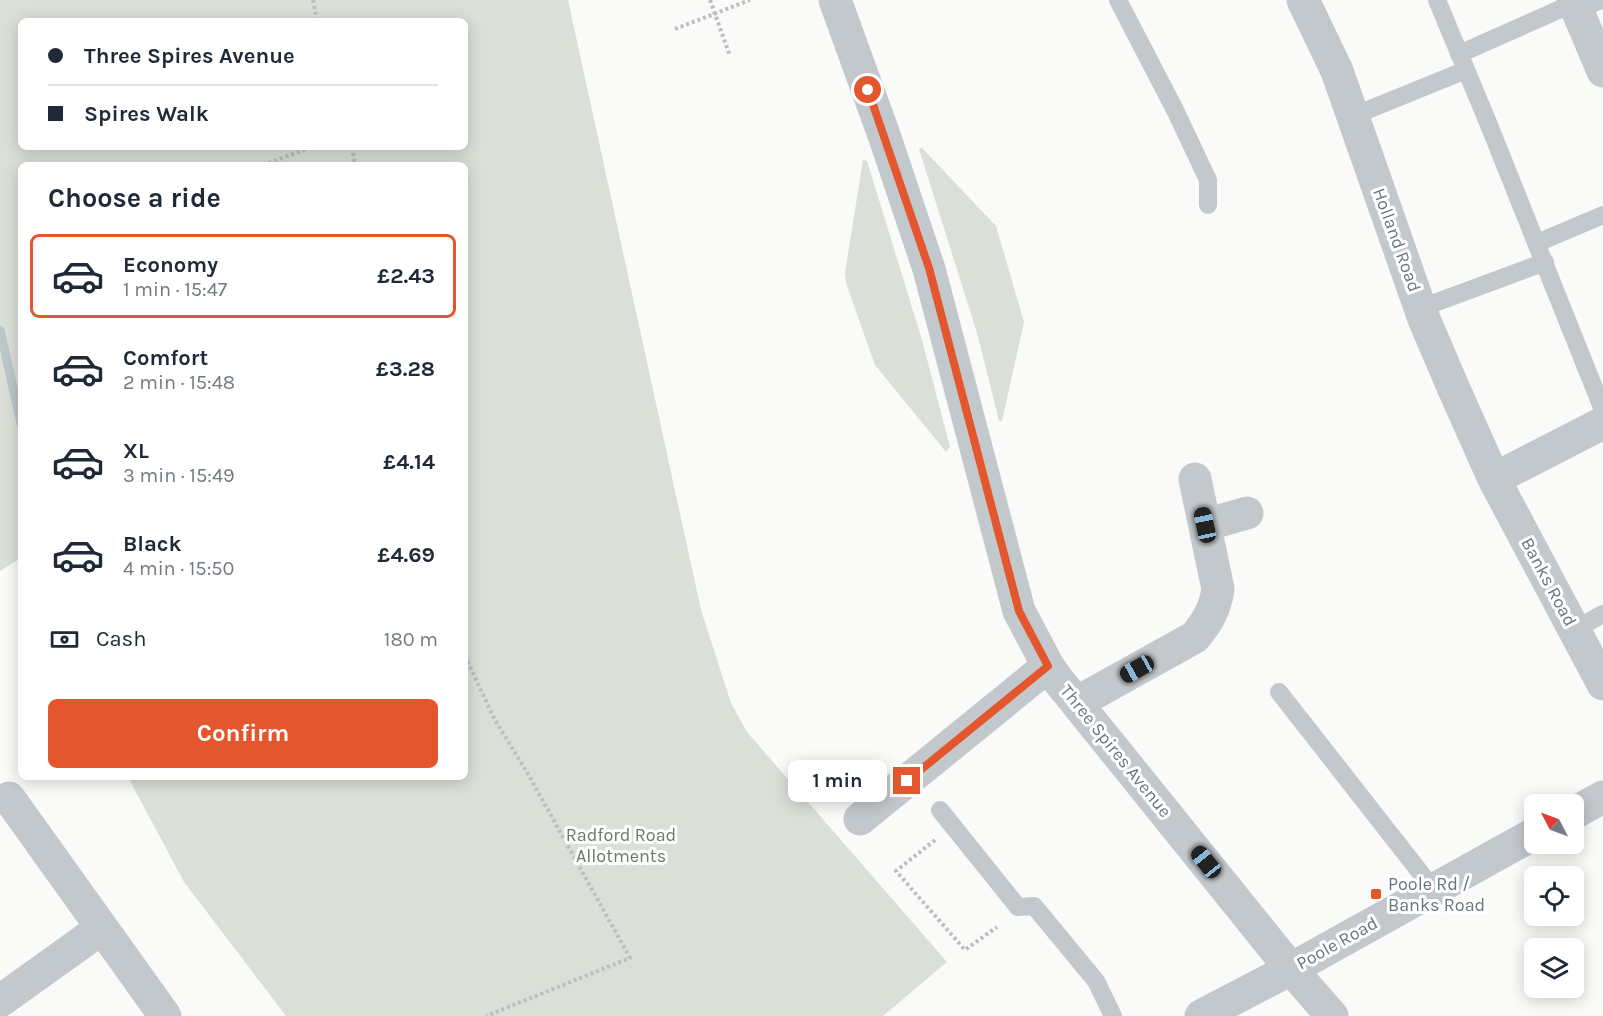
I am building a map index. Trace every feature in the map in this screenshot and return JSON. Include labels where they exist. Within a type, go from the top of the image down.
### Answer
[{"type":"street","name":"Three Spires Avenue","points":[[835,0],[929,268],[1019,611],[1048,666],[1291,969],[1332,1016]]},
{"type":"street","name":"Holland Road","points":[[1303,0],[1337,71],[1424,319],[1494,479]]},
{"type":"street","points":[[1581,3],[1603,71]]},
{"type":"street","points":[[1494,479],[1603,423]]},
{"type":"street","points":[[1078,702],[1195,636],[1208,621],[1215,606],[1218,590],[1195,478]]},
{"type":"street","name":"Banks Road","points":[[1494,479],[1603,684]]},
{"type":"street","points":[[1205,525],[1247,513]]},
{"type":"street","points":[[861,819],[1048,666]]},
{"type":"street","points":[[1584,807],[1603,797]]},
{"type":"street","points":[[9,798],[165,1016]]},
{"type":"street","name":"Poole Road","points":[[1201,1016],[1291,969],[1524,840]]},
{"type":"street","points":[[0,1000],[102,928]]},
{"type":"lane","points":[[1118,0],[1208,180],[1208,205]]},
{"type":"lane","points":[[1437,0],[1603,410]]},
{"type":"lane","points":[[1353,116],[1581,3]]},
{"type":"lane","points":[[1537,243],[1603,215]]},
{"type":"lane","points":[[1421,308],[1545,262]]},
{"type":"lane","points":[[1574,630],[1603,614]]},
{"type":"lane","points":[[1279,692],[1434,890]]},
{"type":"lane","points":[[940,810],[1018,907],[1034,906],[1096,981],[1113,1016]]},
{"type":"path","points":[[313,0],[316,18]]},
{"type":"path","points":[[710,0],[730,56]]},
{"type":"path","points":[[675,29],[750,0]]},
{"type":"path","points":[[271,162],[304,150]]},
{"type":"path","points":[[468,662],[495,720],[528,774],[630,958],[486,1016]]},
{"type":"path","points":[[938,837],[896,871],[965,950],[997,927]]},
{"type":"green space","name":"Radford Road Allotments","points":[[0,0],[568,0],[701,610],[731,703],[747,732],[947,962],[883,1016],[286,1016],[184,882],[130,780],[468,780],[468,162],[18,162],[18,560],[0,571],[0,354],[7,351],[0,326]]},
{"type":"green space","points":[[922,148],[996,226],[1024,322],[1002,421],[999,421],[977,333],[919,149]]},
{"type":"green space","points":[[863,160],[867,161],[922,340],[950,447],[946,452],[875,365],[846,283],[845,273]]},
{"type":"waterway","points":[[0,330],[18,410]]},
{"type":"place","name":"Poole Rd / Banks Road","points":[[1376,894]]},
{"type":"route","points":[[868,90],[929,268],[1019,611],[1048,666],[907,781]]}]
